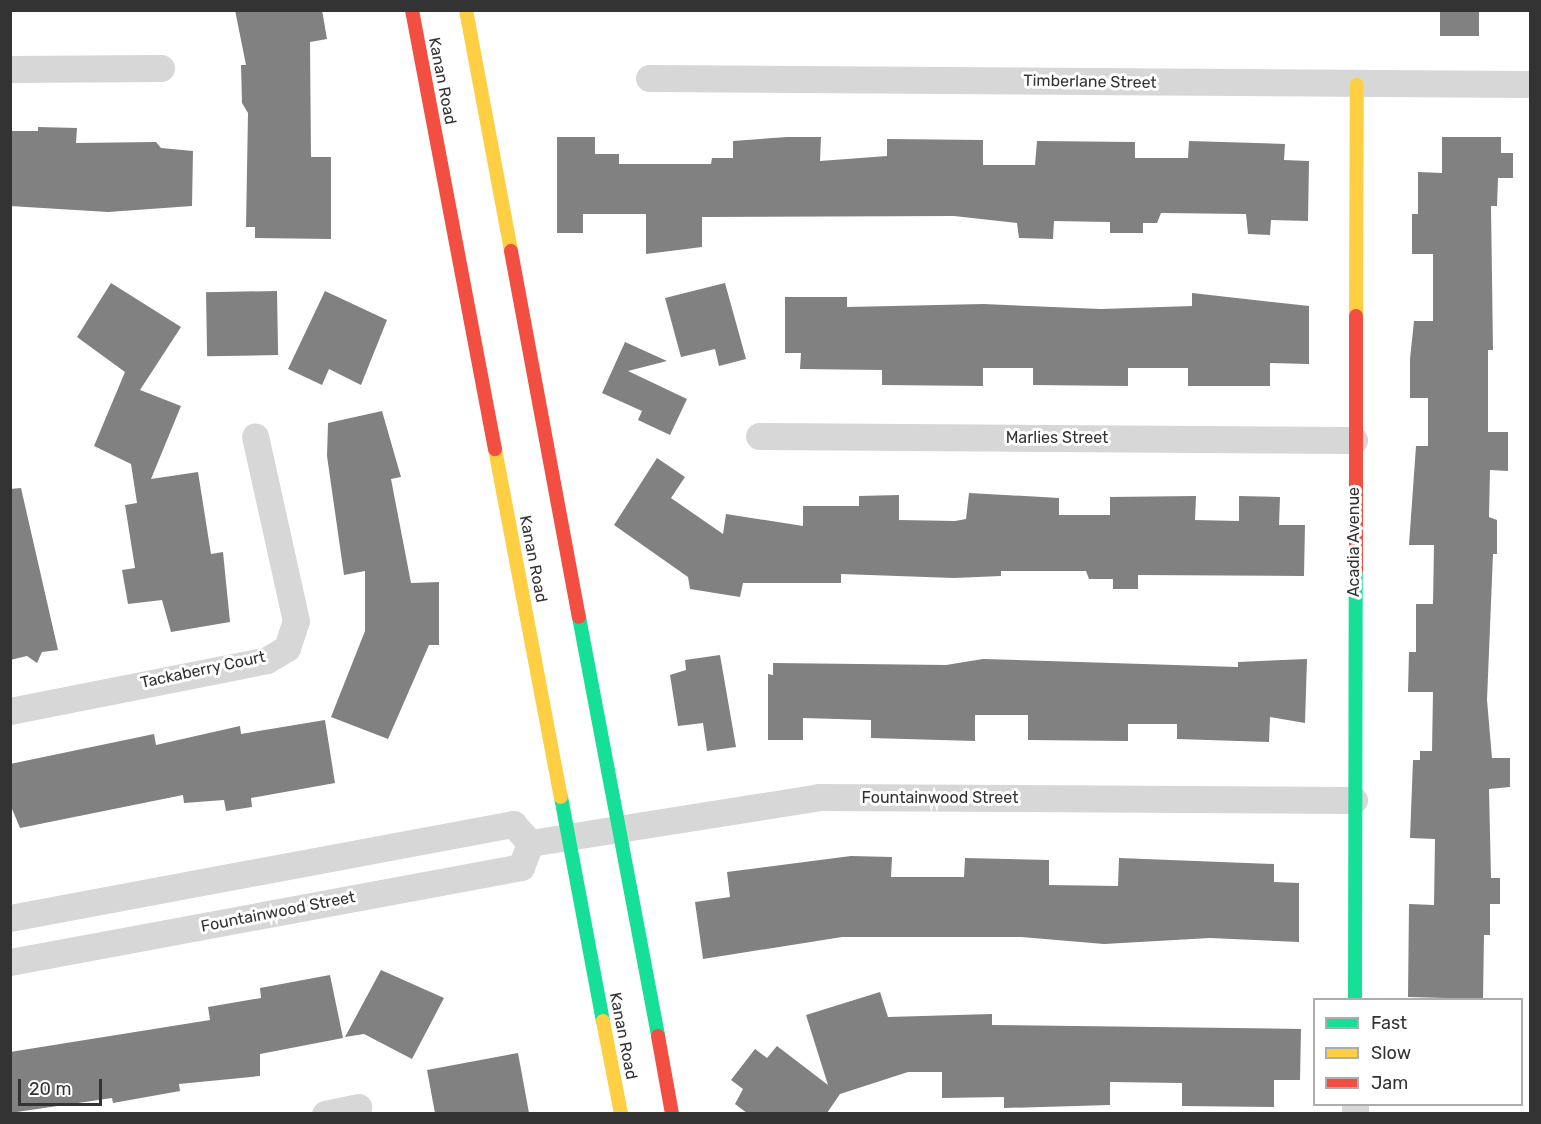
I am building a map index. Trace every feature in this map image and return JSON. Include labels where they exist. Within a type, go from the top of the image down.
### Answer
[{"type":"main road","name":"Kanan Road","points":[[412,10],[621,1113]]},
{"type":"main road","name":"Kanan Road","points":[[466,10],[672,1113]]},
{"type":"main road","name":"Acadia Avenue","points":[[1355,998],[1354,440],[1357,85]]},
{"type":"street","points":[[10,69],[161,68]]},
{"type":"street","name":"Timberlane Street","points":[[649,78],[1357,85],[1530,84]]},
{"type":"street","name":"Tackaberry Court","points":[[10,711],[267,660],[287,648],[296,621],[255,436]]},
{"type":"street","name":"Marlies Street","points":[[759,436],[1354,440]]},
{"type":"street","name":"Fountainwood Street","points":[[10,962],[521,867],[530,843],[618,827],[819,797],[1354,800]]},
{"type":"street","points":[[10,918],[513,824],[530,843]]},
{"type":"street","points":[[325,1113],[358,1107]]},
{"type":"building","points":[[235,10],[322,10],[327,39],[310,42],[311,157],[331,157],[331,239],[255,238],[255,227],[246,227],[248,113],[242,103],[241,65],[246,65]]},
{"type":"building","points":[[1440,10],[1479,10],[1479,36],[1440,36]]},
{"type":"building","points":[[38,127],[77,128],[76,143],[156,142],[161,148],[193,151],[192,206],[108,212],[10,206],[10,131],[38,131]]},
{"type":"building","points":[[557,137],[595,137],[595,154],[619,154],[619,164],[711,164],[712,158],[733,158],[733,141],[787,137],[821,137],[820,161],[887,156],[887,139],[983,140],[983,165],[1035,165],[1037,141],[1135,142],[1135,158],[1188,158],[1189,141],[1285,144],[1284,160],[1309,161],[1308,221],[1271,220],[1270,235],[1248,234],[1246,214],[1161,213],[1157,223],[1143,223],[1143,233],[1110,233],[1110,222],[1054,221],[1053,239],[1019,238],[1017,223],[954,216],[702,217],[702,247],[646,254],[646,214],[583,214],[583,233],[557,233]]},
{"type":"building","points":[[1442,137],[1501,137],[1501,153],[1513,153],[1513,178],[1498,178],[1497,206],[1491,206],[1493,350],[1488,350],[1488,432],[1508,432],[1508,471],[1490,470],[1489,517],[1497,520],[1497,554],[1493,554],[1487,700],[1492,758],[1510,758],[1510,787],[1489,789],[1491,878],[1500,878],[1500,904],[1490,904],[1490,935],[1484,935],[1483,998],[1408,997],[1409,904],[1434,905],[1435,839],[1410,838],[1413,760],[1420,760],[1420,751],[1432,751],[1433,692],[1408,692],[1409,652],[1416,652],[1416,604],[1433,604],[1434,545],[1409,545],[1416,446],[1428,446],[1428,398],[1410,398],[1410,359],[1414,321],[1433,321],[1433,254],[1412,254],[1412,214],[1418,214],[1418,172],[1442,173]]},
{"type":"building","points":[[111,283],[181,327],[140,390],[181,406],[151,479],[198,472],[211,554],[223,552],[230,622],[171,632],[162,600],[128,604],[122,570],[135,568],[125,505],[137,503],[131,464],[94,446],[125,372],[77,337]]},
{"type":"building","points":[[725,283],[746,359],[719,366],[715,349],[681,357],[665,298]]},
{"type":"building","points":[[277,291],[278,355],[207,356],[206,292]]},
{"type":"building","points":[[325,291],[387,320],[361,385],[329,369],[322,385],[288,369]]},
{"type":"building","points":[[1192,293],[1309,306],[1309,364],[1270,363],[1270,386],[1188,386],[1188,368],[1128,368],[1128,386],[1033,385],[1033,368],[983,368],[983,386],[882,385],[882,370],[800,369],[801,353],[785,353],[785,297],[847,297],[847,307],[983,304],[1101,309],[1192,306]]},
{"type":"building","points":[[625,342],[667,361],[628,371],[687,399],[670,435],[638,420],[642,411],[602,393]]},
{"type":"building","points":[[382,411],[401,477],[391,479],[411,583],[439,582],[439,645],[429,645],[388,739],[331,717],[365,631],[365,571],[344,575],[327,456],[328,423]]},
{"type":"building","points":[[657,458],[685,477],[671,498],[723,534],[726,514],[803,526],[803,506],[859,506],[859,496],[899,495],[899,520],[955,521],[966,519],[969,493],[1059,498],[1059,515],[1110,515],[1110,497],[1196,496],[1195,520],[1239,521],[1239,496],[1280,497],[1279,525],[1305,525],[1304,576],[1138,575],[1138,589],[1113,589],[1113,579],[1089,579],[1086,571],[1001,571],[1001,576],[954,578],[841,574],[841,583],[743,583],[740,597],[690,589],[688,577],[614,525]]},
{"type":"building","points":[[21,488],[58,650],[42,652],[37,663],[27,656],[10,660],[10,489]]},
{"type":"building","points":[[720,655],[736,747],[707,751],[703,723],[678,726],[670,675],[686,670],[685,660]]},
{"type":"building","points":[[983,659],[1238,667],[1238,662],[1307,659],[1305,723],[1270,717],[1269,742],[1177,739],[1177,724],[1128,724],[1128,741],[1028,740],[1028,715],[975,715],[975,741],[871,738],[871,720],[803,718],[803,740],[768,740],[768,674],[773,675],[773,663],[946,665]]},
{"type":"building","points":[[325,720],[335,783],[251,798],[252,807],[226,811],[224,800],[184,803],[183,795],[20,828],[10,804],[10,764],[154,734],[156,745],[240,726],[241,734]]},
{"type":"building","points":[[851,856],[892,857],[891,877],[964,877],[965,858],[1049,860],[1049,885],[1118,886],[1119,858],[1274,864],[1274,882],[1299,883],[1299,942],[1210,938],[1104,944],[1021,937],[842,937],[703,959],[695,902],[730,897],[727,872]]},
{"type":"building","points":[[381,970],[444,998],[412,1059],[364,1034],[345,1037]]},
{"type":"building","points":[[330,975],[343,1038],[260,1054],[260,1076],[179,1084],[180,1091],[113,1103],[112,1098],[10,1113],[10,1052],[210,1020],[208,1007],[261,998],[260,988]]},
{"type":"building","points":[[880,992],[888,1017],[992,1014],[992,1025],[1301,1029],[1300,1080],[1274,1080],[1274,1107],[1182,1106],[1182,1083],[1110,1082],[1110,1105],[1004,1108],[1004,1097],[942,1098],[942,1072],[908,1072],[840,1094],[827,1113],[747,1113],[735,1104],[743,1089],[731,1080],[755,1049],[767,1058],[777,1046],[828,1085],[806,1015]]},
{"type":"building","points":[[518,1053],[529,1113],[435,1113],[427,1070]]},
{"type":"traffic: fast","points":[[1355,998],[1356,570]]},
{"type":"traffic: fast","points":[[579,617],[658,1036]]},
{"type":"traffic: fast","points":[[561,797],[603,1021]]},
{"type":"traffic: slow","points":[[466,10],[511,251]]},
{"type":"traffic: slow","points":[[1356,316],[1357,85]]},
{"type":"traffic: slow","points":[[495,449],[561,797]]},
{"type":"traffic: slow","points":[[603,1021],[621,1114]]},
{"type":"traffic: jam","points":[[412,10],[495,449]]},
{"type":"traffic: jam","points":[[511,251],[579,617]]},
{"type":"traffic: jam","points":[[1356,316],[1356,570]]},
{"type":"traffic: jam","points":[[658,1036],[672,1114]]}]
